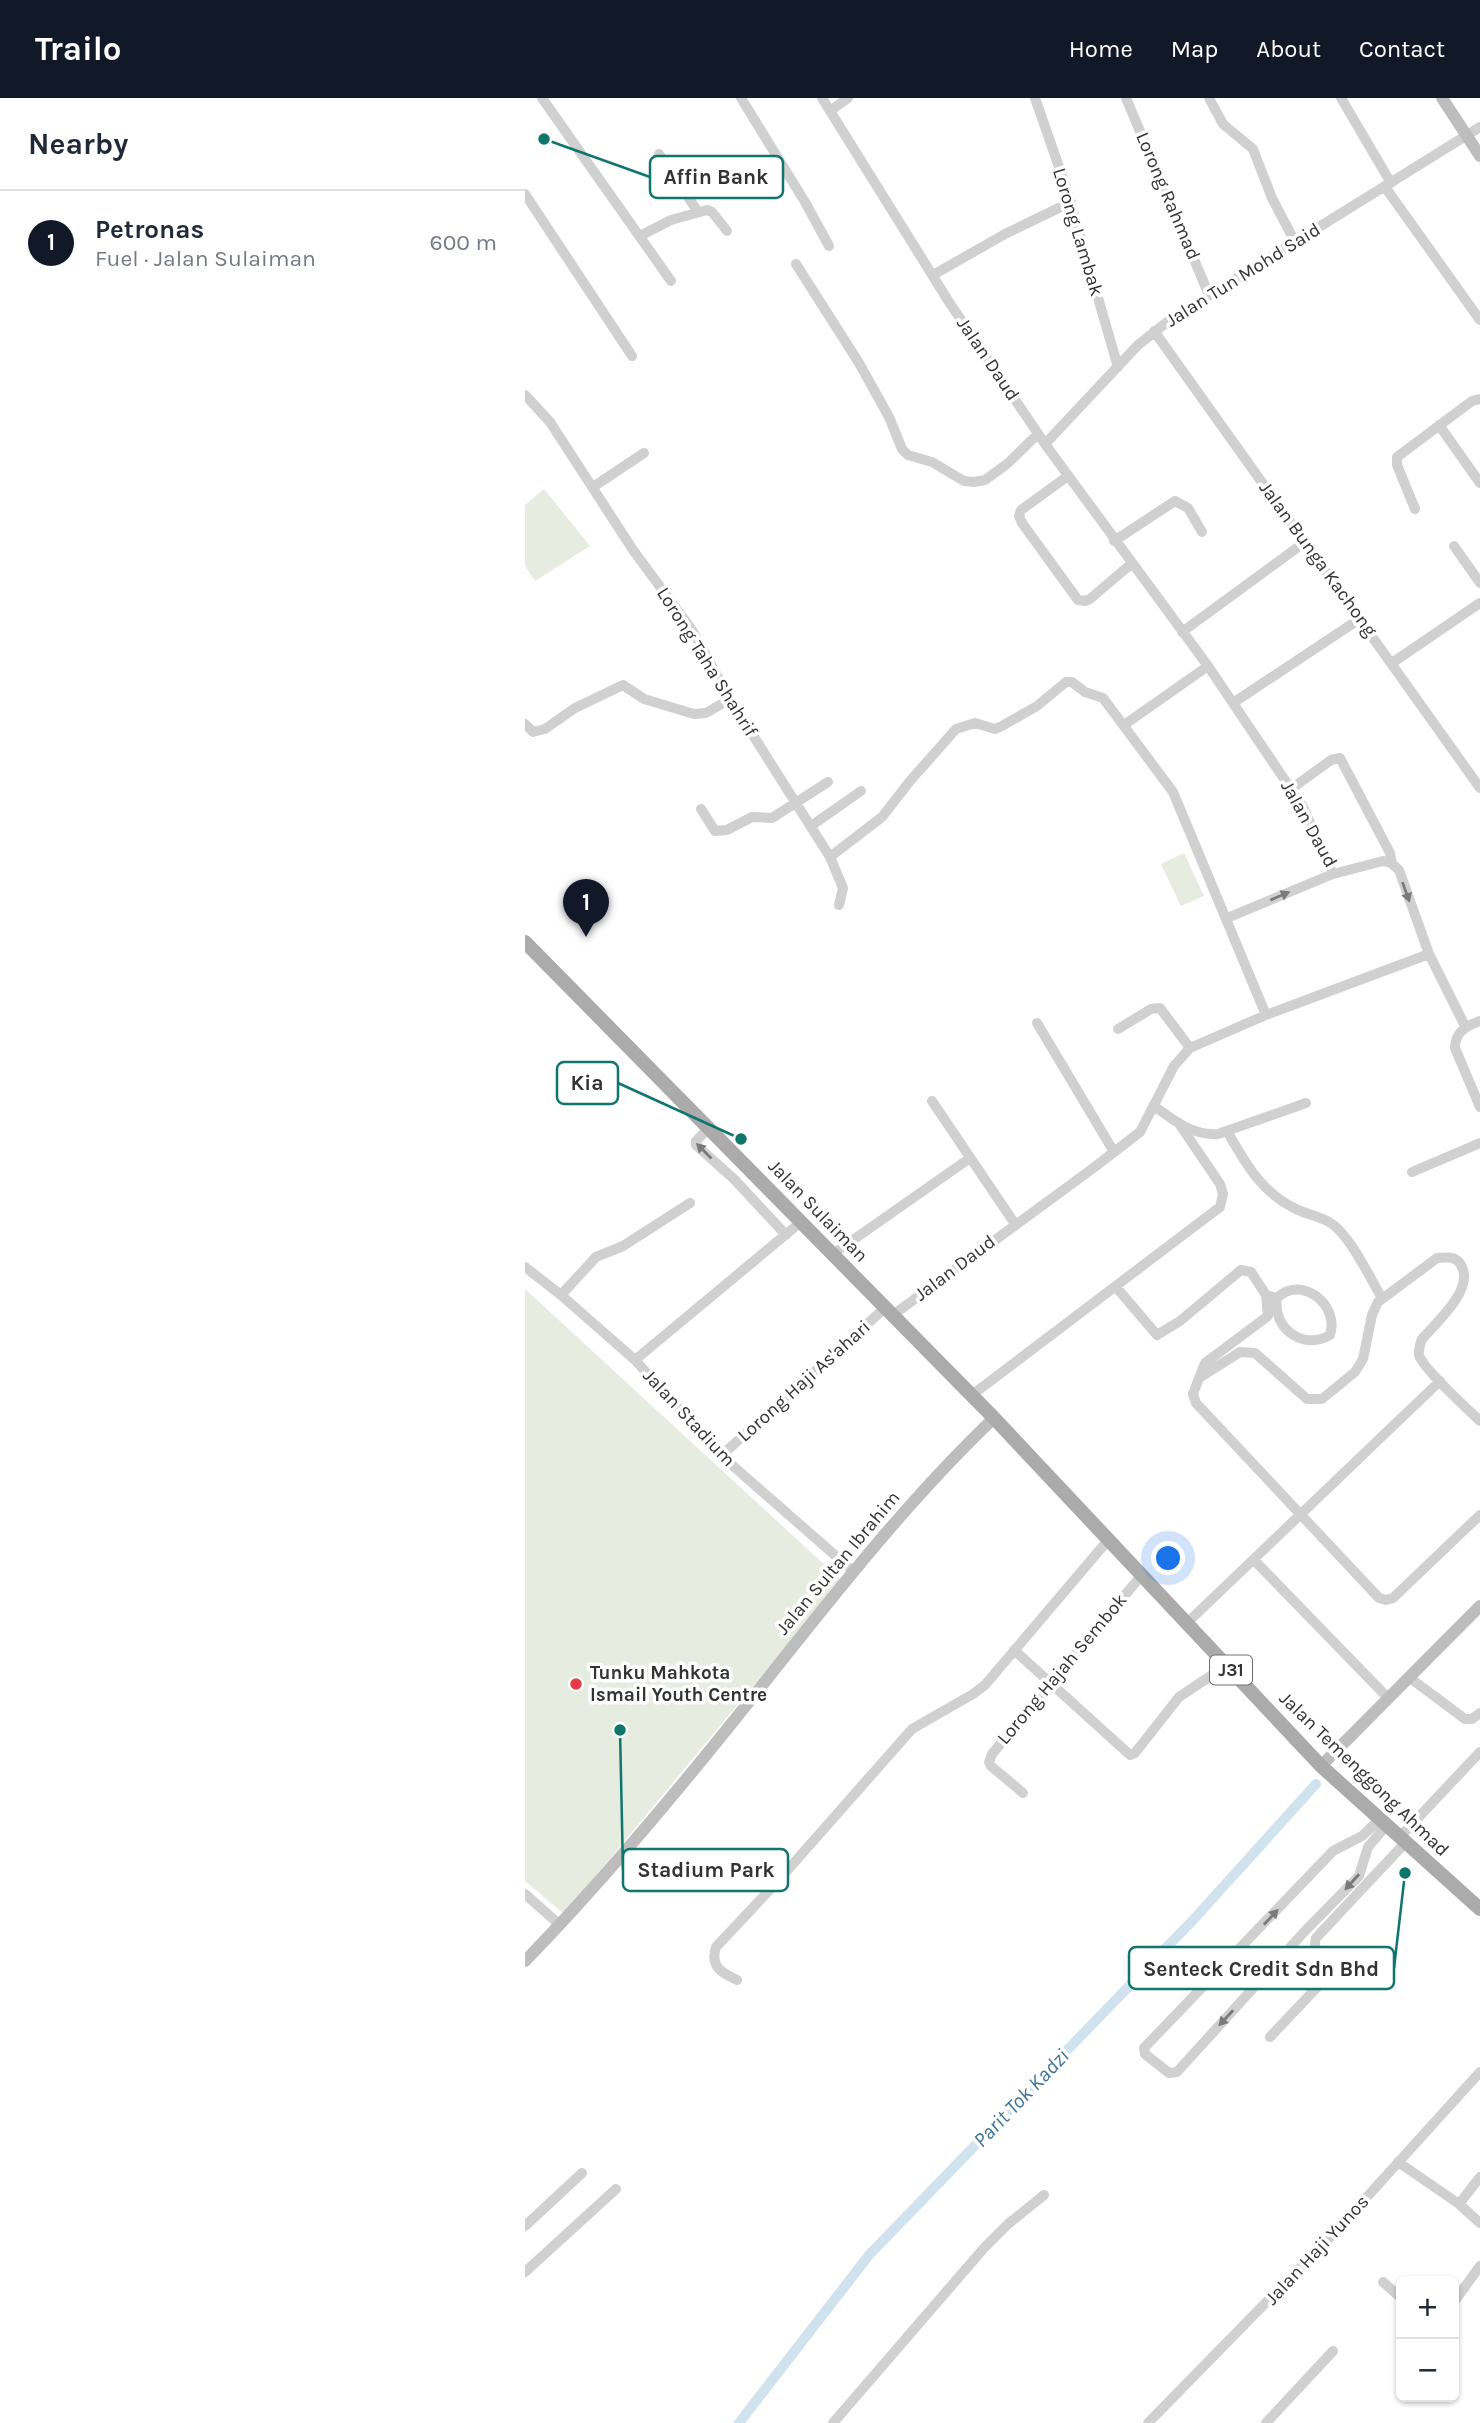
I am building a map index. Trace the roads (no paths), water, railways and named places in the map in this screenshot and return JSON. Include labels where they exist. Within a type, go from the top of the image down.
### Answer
[{"type":"main road","name":"Jalan Sulaiman","points":[[525,942],[994,1418]]},
{"type":"main road","name":"Jalan Temenggong Ahmad","points":[[994,1418],[1321,1766],[1480,1909]]},
{"type":"street","points":[[542,98],[671,281]]},
{"type":"street","points":[[741,98],[829,246]]},
{"type":"street","name":"Jalan Daud","points":[[823,98],[933,275],[1038,434],[1208,666],[1303,807],[1333,874],[1383,861],[1392,864]]},
{"type":"street","points":[[829,111],[848,98]]},
{"type":"street","name":"Lorong Lambak","points":[[1035,98],[1071,202],[1118,367]]},
{"type":"street","name":"Lorong Rahmad","points":[[1126,98],[1209,295]]},
{"type":"street","points":[[1209,98],[1223,124],[1253,149],[1272,198],[1295,242]]},
{"type":"street","points":[[1341,98],[1388,185],[1480,320]]},
{"type":"street","points":[[1442,98],[1480,156]]},
{"type":"street","name":"Jalan Tun Mohd Said","points":[[1045,444],[1154,331],[1480,127]]},
{"type":"street","points":[[659,154],[698,212]]},
{"type":"street","points":[[525,194],[632,356]]},
{"type":"street","points":[[933,275],[1005,234],[1071,202]]},
{"type":"street","points":[[640,236],[671,220],[707,210],[712,212],[727,231]]},
{"type":"street","points":[[796,264],[859,363],[889,418],[902,449],[908,455],[932,461],[964,481],[974,482],[985,480],[1007,464],[1038,434]]},
{"type":"street","name":"Jalan Bunga Kachong","points":[[1154,331],[1480,788]]},
{"type":"street","name":"Lorong Taha Shahrif","points":[[525,395],[550,422],[633,550],[692,630],[730,699],[830,857],[843,888],[839,905]]},
{"type":"street","points":[[1415,509],[1397,465],[1397,457],[1472,401],[1480,399]]},
{"type":"street","points":[[1439,425],[1480,483]]},
{"type":"street","points":[[593,487],[644,453]]},
{"type":"street","points":[[1068,476],[1021,510],[1019,516],[1030,534],[1078,600],[1090,599],[1131,564]]},
{"type":"street","points":[[1114,541],[1175,501],[1188,508],[1202,532]]},
{"type":"street","points":[[1182,632],[1305,542]]},
{"type":"street","points":[[1454,546],[1480,583]]},
{"type":"street","points":[[1392,663],[1480,603]]},
{"type":"street","points":[[1233,703],[1361,618]]},
{"type":"street","points":[[1124,725],[1208,666]]},
{"type":"street","points":[[830,857],[883,817],[904,788],[948,738],[964,725],[975,723],[995,729],[1037,706],[1066,682],[1072,682],[1085,692],[1103,698],[1173,792],[1266,1015]]},
{"type":"street","points":[[525,724],[533,732],[545,729],[575,708],[623,685],[644,699],[694,714],[706,713],[730,699]]},
{"type":"street","points":[[1291,789],[1331,760],[1340,758],[1390,853],[1392,864],[1399,870],[1429,954],[1465,1026]]},
{"type":"street","points":[[701,808],[718,832],[752,817],[772,818],[828,782]]},
{"type":"street","points":[[811,826],[861,791]]},
{"type":"street","points":[[1227,918],[1333,874]]},
{"type":"street","name":"Jalan Daud","points":[[889,1311],[1015,1224],[1139,1132],[1174,1066],[1190,1048],[1266,1015],[1429,954]]},
{"type":"street","points":[[1118,1030],[1151,1009],[1160,1008],[1190,1048]]},
{"type":"street","points":[[1480,1021],[1465,1026],[1455,1039],[1455,1048],[1480,1107]]},
{"type":"street","points":[[1037,1023],[1114,1152]]},
{"type":"street","points":[[932,1101],[1015,1224]]},
{"type":"street","points":[[1154,1106],[1180,1125],[1207,1135],[1227,1131],[1306,1103]]},
{"type":"street","points":[[972,1395],[1220,1207],[1223,1194],[1220,1184],[1180,1125]]},
{"type":"street","points":[[709,1128],[696,1141],[696,1145],[735,1180],[786,1235]]},
{"type":"street","points":[[1227,1131],[1260,1184],[1273,1196],[1295,1209],[1331,1222],[1347,1240],[1382,1298]]},
{"type":"street","points":[[1412,1172],[1480,1143]]},
{"type":"street","points":[[833,1254],[970,1158]]},
{"type":"street","points":[[735,1180],[750,1169]]},
{"type":"street","points":[[561,1295],[596,1257],[622,1246],[690,1203]]},
{"type":"street","points":[[635,1360],[802,1221]]},
{"type":"street","points":[[1199,1378],[1240,1352],[1248,1351],[1255,1353],[1307,1399],[1322,1399],[1360,1367],[1375,1307],[1382,1298],[1437,1258],[1454,1258],[1460,1262],[1465,1278],[1464,1286],[1419,1346],[1419,1355],[1440,1381],[1480,1421]]},
{"type":"street","name":"Jalan Stadium","points":[[525,1267],[635,1360],[722,1455],[853,1571]]},
{"type":"street","points":[[1116,1287],[1157,1335],[1180,1321],[1241,1270],[1251,1272],[1272,1297],[1275,1310],[1287,1331],[1299,1339],[1311,1342],[1330,1335],[1332,1321],[1315,1295],[1295,1288],[1272,1297]]},
{"type":"street","points":[[1272,1297],[1268,1316],[1205,1363],[1193,1394],[1196,1403],[1379,1598],[1386,1601],[1393,1598],[1480,1515]]},
{"type":"street","name":"Lorong Haji As'ahari","points":[[722,1455],[889,1311]]},
{"type":"street","points":[[1187,1623],[1440,1381]]},
{"type":"street","name":"Jalan Sultan Ibrahim","points":[[525,1961],[560,1925],[676,1791],[853,1571],[969,1442],[994,1418]]},
{"type":"street","points":[[737,1980],[715,1967],[713,1955],[716,1947],[912,1729],[979,1690],[1109,1539]]},
{"type":"street","points":[[1254,1560],[1388,1698]]},
{"type":"street","name":"Lorong Hajah Sembok","points":[[1023,1793],[991,1766],[989,1762],[992,1754],[1141,1576]]},
{"type":"street","points":[[1321,1766],[1480,1606]]},
{"type":"street","points":[[1014,1650],[1130,1755],[1135,1753],[1179,1697],[1227,1665]]},
{"type":"street","points":[[1410,1678],[1465,1719],[1472,1719],[1480,1713]]},
{"type":"street","points":[[1270,2037],[1323,1981],[1325,1968],[1315,1950],[1316,1938],[1480,1752]]},
{"type":"street","points":[[1383,1823],[1368,1847],[1359,1876],[1177,2072],[1169,2073],[1145,2054],[1145,2048],[1333,1851],[1383,1823]]},
{"type":"street","points":[[525,1894],[560,1925]]},
{"type":"street","points":[[1241,1948],[1270,1971]]},
{"type":"street","name":"Jalan Haji Yunos","points":[[1148,2423],[1299,2269],[1480,2072]]},
{"type":"street","points":[[1398,2162],[1458,2204],[1480,2223]]},
{"type":"street","points":[[525,2226],[582,2173]]},
{"type":"street","points":[[1458,2204],[1480,2177]]},
{"type":"street","points":[[525,2272],[616,2189]]},
{"type":"street","points":[[833,2423],[938,2299],[1008,2224],[1044,2195]]},
{"type":"street","points":[[1459,2295],[1480,2266]]},
{"type":"street","points":[[1383,2282],[1396,2294]]},
{"type":"street","points":[[1266,2423],[1333,2351]]},
{"type":"waterway","name":"Parit Tok Kadzi","points":[[739,2423],[869,2255],[1194,1919],[1316,1784]]},
{"type":"place","name":"Affin Bank","points":[[544,139]]},
{"type":"place","name":"Petronas","points":[[586,937]]},
{"type":"place","name":"Kia","points":[[741,1139]]},
{"type":"place","name":"Tunku Mahkota Ismail Youth Centre","points":[[576,1684]]},
{"type":"place","name":"Stadium Park","points":[[620,1730]]},
{"type":"place","name":"Senteck Credit Sdn Bhd","points":[[1405,1873]]}]
